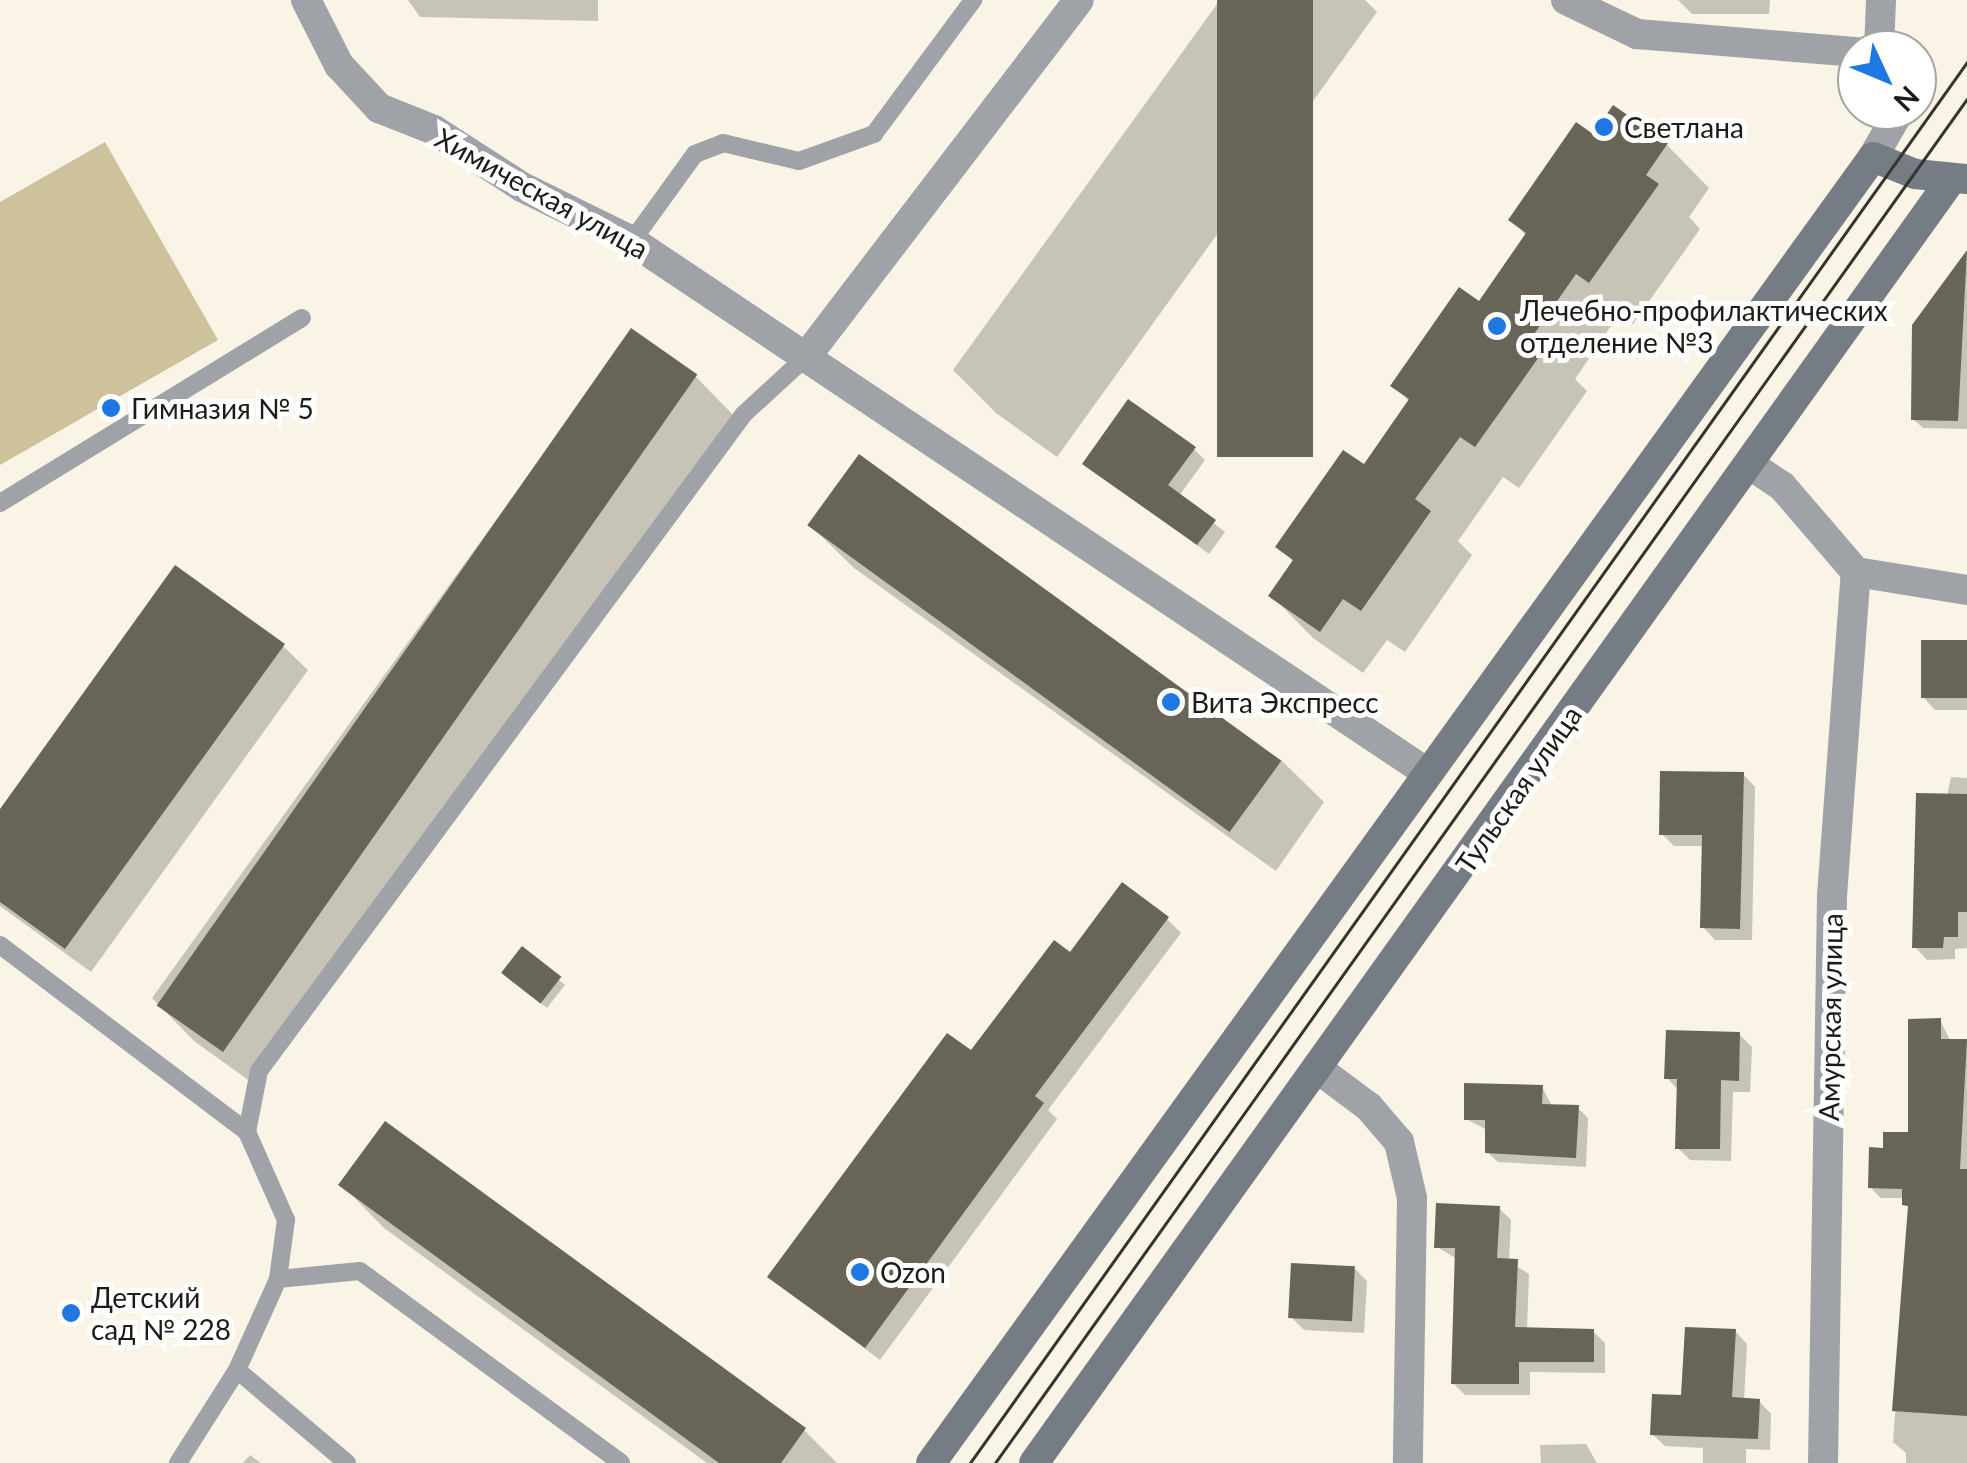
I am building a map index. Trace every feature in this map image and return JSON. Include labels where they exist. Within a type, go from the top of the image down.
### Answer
[{"type":"street","points":[[809,354],[1078,0]]},
{"type":"street","points":[[1566,0],[1637,34],[1837,50]]},
{"type":"street","points":[[1880,30],[1881,0]]},
{"type":"street","name":"Химическая улица","points":[[303,2],[339,65],[379,108],[434,130],[522,187],[632,241],[809,354],[1426,772]]},
{"type":"street","points":[[931,1463],[1873,157],[1889,130]]},
{"type":"street","name":"Тульская улица","points":[[1034,1463],[1749,464],[1959,180],[1873,157]]},
{"type":"street","points":[[1749,464],[1782,486],[1856,572],[1967,590]]},
{"type":"street","name":"Амурская улица","points":[[1824,1463],[1832,896],[1856,572]]},
{"type":"street","points":[[1318,1069],[1369,1107],[1399,1142],[1412,1198],[1408,1463]]},
{"type":"lane","points":[[632,241],[695,154],[723,143],[799,162],[874,134],[973,0]]},
{"type":"lane","points":[[0,503],[302,318]]},
{"type":"lane","points":[[247,1132],[259,1072],[744,414],[809,354]]},
{"type":"lane","points":[[0,945],[247,1132],[286,1220],[278,1279],[237,1370],[178,1463]]},
{"type":"lane","points":[[278,1279],[360,1271],[621,1463]]},
{"type":"lane","points":[[237,1370],[347,1463]]},
{"type":"shaded area","points":[[105,142],[218,340],[0,465],[0,202]]},
{"type":"building","points":[[1217,0],[1313,0],[1313,457],[1217,457]]},
{"type":"building","points":[[1613,105],[1668,143],[1646,175],[1659,184],[1589,283],[1576,274],[1532,337],[1546,347],[1475,447],[1460,437],[1415,499],[1431,511],[1361,611],[1343,599],[1320,632],[1268,596],[1293,560],[1275,547],[1343,450],[1364,464],[1409,399],[1390,386],[1459,287],[1479,301],[1526,233],[1508,220],[1576,122],[1593,134]]},
{"type":"building","points":[[1967,250],[1958,421],[1911,420],[1912,325]]},
{"type":"building","points":[[631,328],[697,374],[223,1052],[157,1005]]},
{"type":"building","points":[[1128,399],[1196,447],[1168,485],[1216,520],[1197,545],[1082,464]]},
{"type":"building","points":[[859,454],[1281,761],[1230,832],[807,525]]},
{"type":"building","points":[[175,565],[285,644],[65,949],[0,902],[0,809]]},
{"type":"building","points":[[1921,640],[1967,640],[1967,698],[1921,698]]},
{"type":"building","points":[[1660,771],[1744,772],[1740,929],[1700,928],[1702,835],[1659,835]]},
{"type":"building","points":[[1916,793],[1967,794],[1967,912],[1958,912],[1958,937],[1944,937],[1943,948],[1912,948]]},
{"type":"building","points":[[1122,882],[1169,917],[1035,1096],[1044,1103],[865,1348],[767,1277],[947,1033],[971,1050],[1054,940],[1070,952]]},
{"type":"building","points":[[522,946],[561,977],[540,1004],[501,973]]},
{"type":"building","points":[[1941,1018],[1941,1039],[1967,1039],[1960,1169],[1967,1169],[1967,1416],[1892,1411],[1908,1206],[1902,1205],[1902,1189],[1868,1188],[1869,1147],[1883,1148],[1883,1132],[1908,1132],[1908,1019]]},
{"type":"building","points":[[1666,1030],[1740,1032],[1739,1081],[1721,1080],[1720,1149],[1675,1149],[1677,1079],[1664,1079]]},
{"type":"building","points":[[1464,1083],[1543,1085],[1542,1104],[1579,1105],[1576,1158],[1485,1153],[1485,1120],[1464,1120]]},
{"type":"building","points":[[385,1121],[806,1428],[781,1463],[719,1463],[338,1185]]},
{"type":"building","points":[[1436,1203],[1500,1206],[1497,1258],[1518,1259],[1515,1327],[1594,1329],[1594,1362],[1519,1362],[1519,1384],[1451,1384],[1455,1248],[1434,1248]]},
{"type":"building","points":[[1291,1263],[1355,1266],[1352,1321],[1288,1318]]},
{"type":"building","points":[[1685,1327],[1736,1329],[1732,1397],[1760,1399],[1758,1439],[1650,1435],[1652,1394],[1681,1395]]},
{"type":"tram line","points":[[970,1463],[1967,62]]},
{"type":"tram line","points":[[995,1463],[1967,99]]},
{"type":"place","name":"Светлана","points":[[1604,127]]},
{"type":"place","name":"Лечебно-профилактических отделение №3","points":[[1497,326]]},
{"type":"place","name":"Гимназия № 5","points":[[111,408]]},
{"type":"place","name":"Вита Экспресс","points":[[1171,702]]},
{"type":"place","name":"Ozon","points":[[860,1272]]},
{"type":"place","name":"Детский сад № 228","points":[[71,1313]]}]
